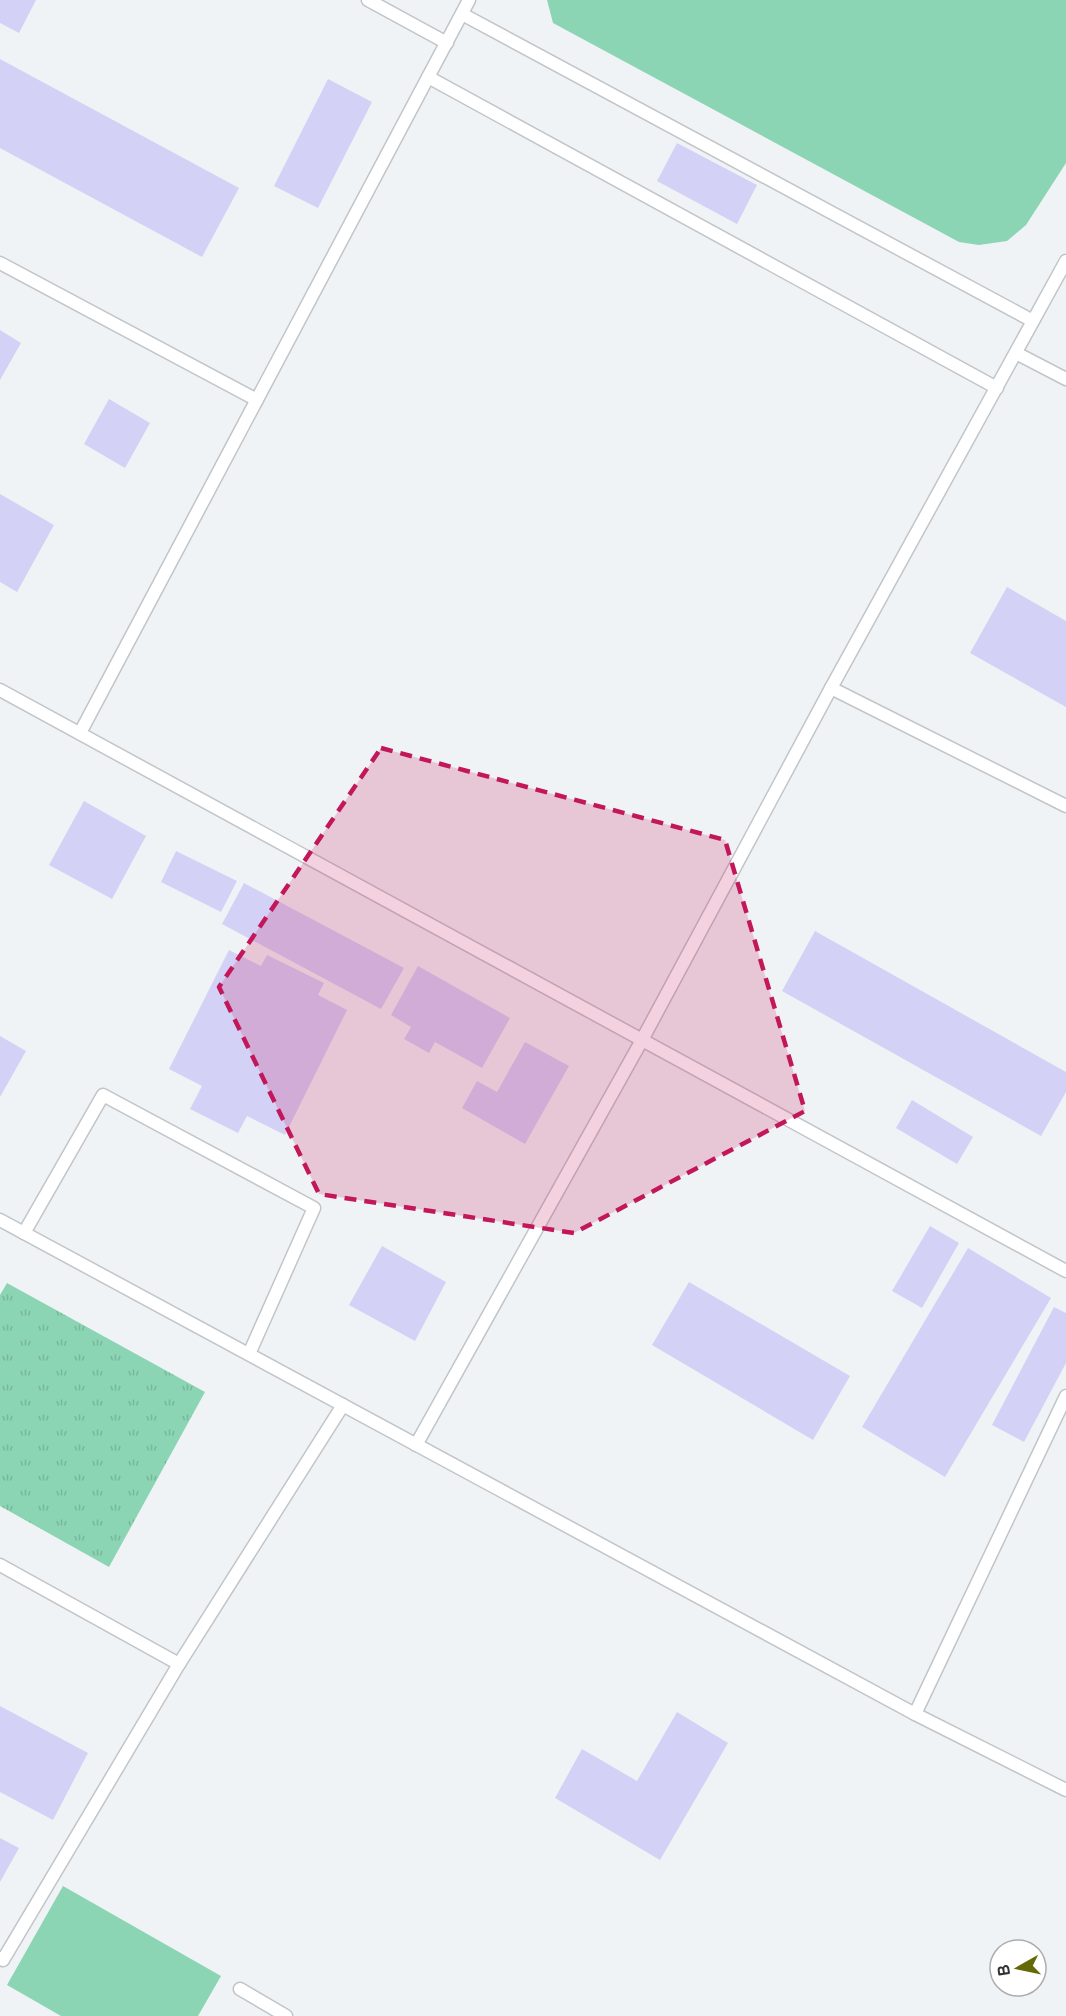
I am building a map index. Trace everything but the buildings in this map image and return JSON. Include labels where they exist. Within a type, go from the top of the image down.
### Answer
[{"type":"lane","points":[[368,0],[447,43]]},
{"type":"lane","points":[[80,734],[469,0]]},
{"type":"lane","points":[[462,14],[1033,321]]},
{"type":"lane","points":[[428,77],[997,388]]},
{"type":"lane","points":[[416,1445],[642,1040],[831,688],[1066,261]]},
{"type":"lane","points":[[0,262],[257,400]]},
{"type":"lane","points":[[1016,353],[1066,379]]},
{"type":"lane","points":[[831,688],[1066,806]]},
{"type":"lane","points":[[0,690],[1066,1271]]},
{"type":"lane","points":[[24,1233],[103,1095],[303,1202],[314,1208],[249,1354]]},
{"type":"lane","points":[[0,1220],[915,1714],[1066,1790]]},
{"type":"lane","points":[[915,1714],[1066,1396]]},
{"type":"lane","points":[[0,1958],[3,1960],[178,1664],[343,1405]]},
{"type":"lane","points":[[0,1565],[178,1664]]},
{"type":"lane","points":[[240,1989],[286,2016]]},
{"type":"highlighted area","points":[[381,748],[725,840],[805,1111],[574,1233],[319,1194],[219,987]]},
{"type":"green space","points":[[547,0],[1066,0],[1066,163],[1026,225],[1007,241],[979,245],[959,242],[553,23]]},
{"type":"green space","points":[[7,1283],[205,1392],[109,1567],[0,1506],[0,1295]]},
{"type":"green space","points":[[63,1886],[221,1976],[198,2016],[61,2016],[7,1985]]}]
